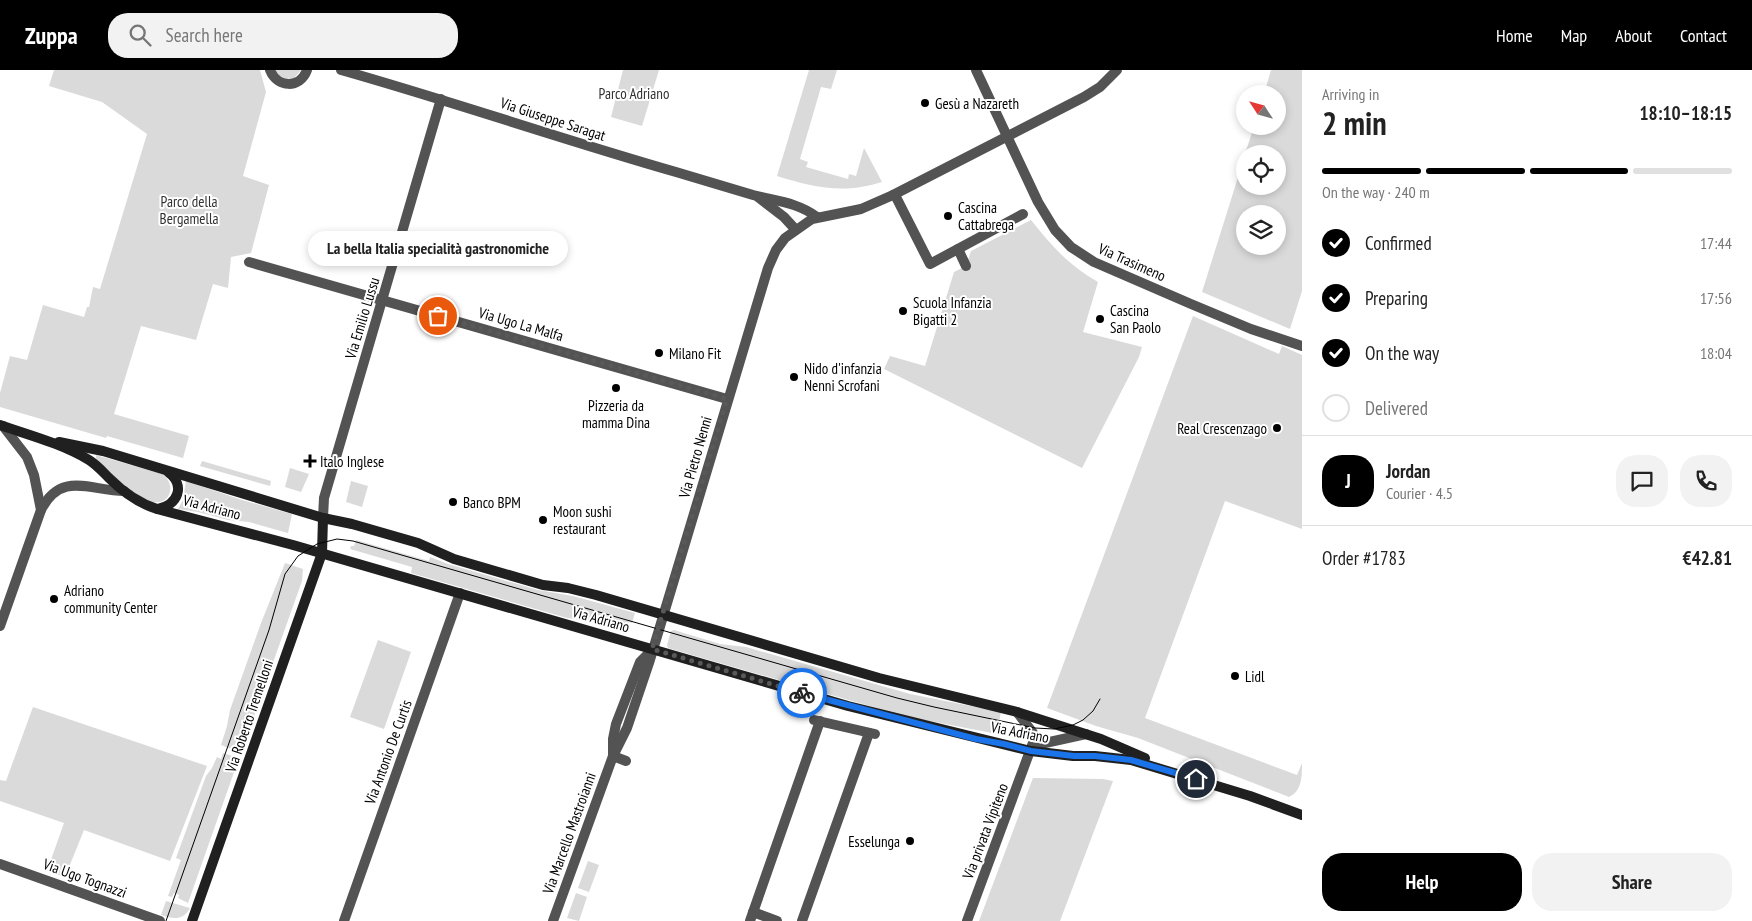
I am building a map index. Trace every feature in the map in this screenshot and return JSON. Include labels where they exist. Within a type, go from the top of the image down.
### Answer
[{"type":"street","points":[[270,70],[278,81],[288,84],[299,81],[307,70]]},
{"type":"street","name":"Via Giuseppe Saragat","points":[[341,70],[441,99],[616,155],[795,205],[817,217]]},
{"type":"street","name":"Via Trasimeno","points":[[976,70],[1006,137],[1044,212],[1062,238],[1079,253],[1094,262],[1239,325],[1302,346]]},
{"type":"street","points":[[795,229],[817,217],[861,209],[893,195],[1095,90],[1117,70]]},
{"type":"street","name":"Via Emilio Lussu","points":[[323,518],[324,498],[375,322],[384,300],[441,99]]},
{"type":"street","name":"Via Giuseppe Saragat","points":[[755,195],[784,217],[795,229]]},
{"type":"street","points":[[893,195],[895,195],[930,264],[1023,214]]},
{"type":"street","name":"Via Pietro Nenni","points":[[663,615],[770,261],[780,244],[795,229]]},
{"type":"street","points":[[958,249],[966,266]]},
{"type":"street","name":"Via Ugo La Malfa","points":[[249,262],[727,399]]},
{"type":"street","points":[[2,426],[27,457],[34,474],[42,510]]},
{"type":"street","name":"Via Adriano","points":[[2,426],[48,441],[90,460],[124,491],[137,500],[157,509],[322,553],[848,706],[1031,751],[1131,760],[1168,770],[1302,814]]},
{"type":"street","name":"Via Adriano","points":[[48,441],[85,446],[323,518],[352,524],[418,543],[454,559],[543,585],[568,588],[879,678],[1017,712],[1086,734],[1122,748],[1168,770]]},
{"type":"street","points":[[157,509],[171,504],[176,498],[178,491],[175,478],[171,473],[163,469]]},
{"type":"street","points":[[0,626],[42,510],[48,499],[54,493],[72,485],[124,491]]},
{"type":"street","name":"Via Roberto Tremelloni","points":[[192,921],[322,553],[323,518]]},
{"type":"street","name":"Via Antonio De Curtis","points":[[344,921],[460,593]]},
{"type":"street","name":"Via Marcello Mastroianni","points":[[553,921],[613,756],[613,739],[616,724],[640,662],[652,649],[663,615]]},
{"type":"street","points":[[1017,712],[1033,733],[1034,740],[1031,751]]},
{"type":"street","points":[[777,921],[752,917],[816,720],[872,734],[802,921]]},
{"type":"street","points":[[1031,751],[1045,743],[1086,734]]},
{"type":"street","name":"Via privata Vipiteno","points":[[967,921],[1031,751]]},
{"type":"street","points":[[613,756],[626,761]]},
{"type":"street","name":"Via Ugo Tognazzi","points":[[0,864],[160,921]]},
{"type":"green space","name":"Parco della Bergamella","points":[[54,70],[260,70],[266,92],[243,176],[269,185],[251,253],[231,257],[228,288],[213,284],[196,340],[141,326],[114,414],[189,436],[183,458],[0,407],[0,393],[10,356],[27,360],[43,305],[84,317],[87,307],[89,307],[93,287],[100,289],[147,134],[102,102],[49,86]]},
{"type":"green space","points":[[275,70],[301,70],[294,78],[283,78]]},
{"type":"green space","name":"Parco Adriano","points":[[623,70],[659,70],[642,126],[611,117]]},
{"type":"green space","points":[[809,70],[837,70],[831,89],[821,87],[800,159],[808,162],[806,167],[848,179],[849,174],[856,176],[864,148],[882,182],[868,186],[842,189],[804,184],[777,176]]},
{"type":"green space","points":[[1271,70],[1302,70],[1302,291],[1290,329],[1202,292],[1236,184],[1236,195],[1286,195],[1286,145],[1248,145],[1251,135],[1286,135],[1286,85],[1267,85]]},
{"type":"green space","points":[[1031,220],[1061,254],[1078,269],[1098,282],[1083,332],[1142,347],[1139,357],[1082,468],[884,369],[890,356],[925,366],[954,272],[966,266],[971,251]]},
{"type":"green space","points":[[1193,316],[1279,354],[1282,346],[1302,355],[1302,529],[1225,501],[1145,718],[1297,775],[1302,763],[1299,787],[1289,797],[1138,738],[1096,726],[1047,708]]},
{"type":"green space","points":[[96,455],[162,474],[169,483],[170,492],[168,497],[159,502],[153,502],[137,495],[122,484],[96,459]]},
{"type":"green space","points":[[202,461],[271,481],[270,486],[200,466]]},
{"type":"green space","points":[[290,468],[309,474],[301,492],[285,487]]},
{"type":"green space","points":[[186,481],[292,514],[288,533],[249,522],[228,520],[178,509],[183,500]]},
{"type":"green space","points":[[351,481],[368,486],[362,507],[346,502]]},
{"type":"green space","points":[[356,540],[429,561],[430,557],[538,590],[573,596],[635,613],[632,623],[629,622],[626,631],[584,620],[567,618],[411,573],[412,567],[350,549],[351,546],[354,546]]},
{"type":"green space","points":[[285,563],[303,569],[302,581],[243,747],[239,745],[236,751],[221,745],[230,710]]},
{"type":"green space","points":[[674,630],[720,644],[746,647],[910,694],[1001,712],[997,734],[904,716],[668,648],[667,645],[671,631]]},
{"type":"green space","points":[[378,640],[411,652],[384,729],[350,717]]},
{"type":"green space","points":[[33,707],[207,766],[170,861],[84,830],[65,877],[47,871],[64,823],[0,801],[0,780],[6,781]]},
{"type":"green space","points":[[223,753],[239,758],[188,903],[178,898],[179,895],[174,893],[172,897],[168,896],[181,860],[176,858],[206,776],[217,757],[221,759]]},
{"type":"green space","points":[[1033,778],[1103,779],[1113,781],[1060,921],[979,921]]},
{"type":"green space","points":[[588,861],[599,865],[589,892],[578,888]]},
{"type":"green space","points":[[576,893],[587,897],[579,921],[567,918]]},
{"type":"green space","points":[[166,901],[190,908],[184,915],[177,918],[161,915]]},
{"type":"tram line","points":[[166,921],[269,630],[285,574],[298,556],[317,544],[337,539],[353,541],[897,698],[934,707],[1035,728],[1054,729],[1073,725],[1083,720],[1093,711],[1100,699]]},
{"type":"way so far","points":[[438,316],[727,399],[671,592],[652,649],[802,693]]},
{"type":"place","name":"Gesù a Nazareth","points":[[925,103]]},
{"type":"place","name":"Cascina Cattabrega","points":[[948,216]]},
{"type":"place","name":"Scuola Infanzia Bigatti 2","points":[[903,311]]},
{"type":"place","name":"La bella Italia specialità gastronomiche","points":[[438,316]]},
{"type":"place","name":"Cascina San Paolo","points":[[1100,319]]},
{"type":"place","name":"Milano Fit","points":[[659,353]]},
{"type":"place","name":"Nido d'infanzia Nenni Scrofani","points":[[794,377]]},
{"type":"place","name":"Pizzeria da mamma Dina","points":[[616,388]]},
{"type":"place","name":"Real Crescenzago","points":[[1277,428]]},
{"type":"place","name":"Italo Inglese","points":[[310,461]]},
{"type":"place","name":"Banco BPM","points":[[453,502]]},
{"type":"place","name":"Moon sushi restaurant","points":[[543,520]]},
{"type":"place","name":"Adriano community Center","points":[[54,599]]},
{"type":"place","name":"Lidl","points":[[1235,676]]},
{"type":"place","name":"Esselunga","points":[[910,841]]},
{"type":"route","points":[[802,693],[976,739],[1031,751],[1131,760],[1196,779]]}]
